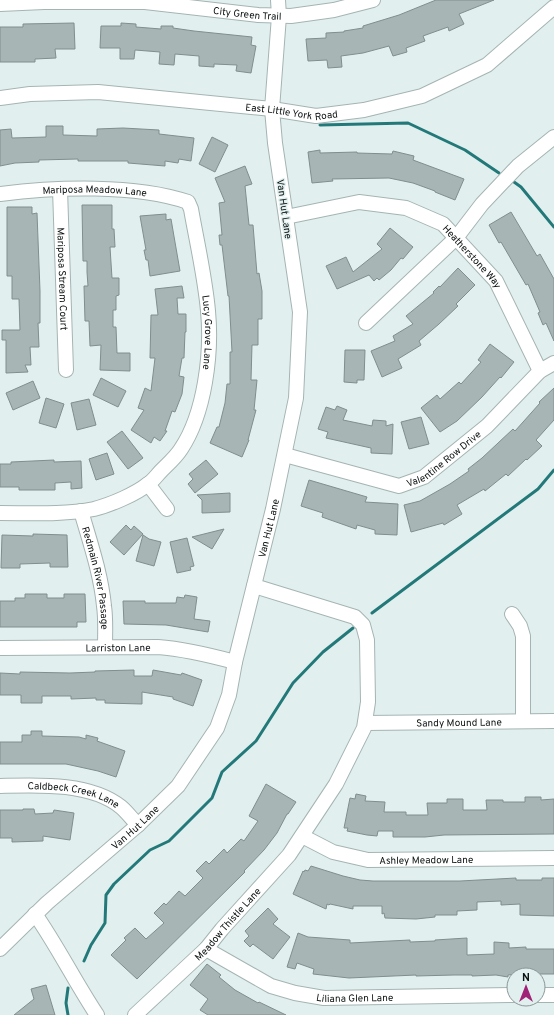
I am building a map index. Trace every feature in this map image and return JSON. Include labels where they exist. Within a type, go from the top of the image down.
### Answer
[{"type":"street","name":"Van Hut Lane","points":[[0,949],[36,914],[138,825],[178,786],[217,728],[229,695],[235,662],[273,509],[296,398],[300,312],[275,143],[272,109],[279,16],[278,0]]},
{"type":"street","name":"City Green Trail","points":[[0,4],[15,1],[145,1],[223,12],[297,16],[334,10],[373,0]]},
{"type":"street","name":"East Little York Road","points":[[0,98],[30,94],[98,92],[272,109],[316,116],[364,110],[422,96],[487,65],[554,7]]},
{"type":"street","points":[[366,322],[456,238],[482,204],[518,166],[554,137]]},
{"type":"street","name":"Mariposa Meadow Lane","points":[[0,194],[60,189],[119,190],[174,197],[188,202]]},
{"type":"street","name":"Mariposa Stream Court","points":[[60,189],[66,370]]},
{"type":"street","name":"Lucy Grove Lane","points":[[0,513],[65,513],[94,509],[118,501],[148,484],[181,449],[190,433],[200,406],[205,380],[208,346],[208,313],[206,293],[191,210],[188,202]]},
{"type":"street","name":"Heatherstone Way","points":[[286,217],[359,202],[406,208],[443,224],[496,281],[540,371]]},
{"type":"street","name":"Valentine Row Drive","points":[[284,454],[399,486],[424,477],[487,426],[540,371],[554,363]]},
{"type":"street","points":[[148,484],[167,509]]},
{"type":"street","name":"Redmain River Passage","points":[[81,510],[94,555],[102,593],[105,624],[105,647]]},
{"type":"street","name":"Meadow Thistle Lane","points":[[135,1015],[206,949],[222,929],[289,855],[336,784],[364,728],[368,702],[367,640],[363,625],[355,617],[254,586]]},
{"type":"street","points":[[512,614],[520,626],[523,636],[523,721]]},
{"type":"street","name":"Larriston Lane","points":[[0,648],[176,648],[201,652],[235,662]]},
{"type":"street","name":"Sandy Mound Lane","points":[[365,723],[554,721]]},
{"type":"street","name":"Caldbeck Creek Lane","points":[[0,786],[52,786],[72,788],[92,793],[110,800],[121,807],[138,825]]},
{"type":"street","name":"Ashley Meadow Lane","points":[[302,836],[332,852],[368,860],[554,858]]},
{"type":"street","points":[[36,914],[50,934],[98,1015]]},
{"type":"street","name":"Liliana Glen Lane","points":[[206,949],[271,986],[295,993],[324,998],[506,995]]},
{"type":"building","points":[[436,0],[494,0],[459,14],[464,24],[449,31],[448,27],[423,36],[425,41],[406,48],[407,52],[393,56],[389,46],[363,53],[341,56],[342,67],[328,68],[327,60],[308,61],[306,39],[326,38],[326,33],[344,32],[363,28],[363,26],[399,15]]},
{"type":"building","points":[[74,23],[75,49],[55,49],[56,58],[35,59],[35,62],[0,62],[0,27],[23,27],[23,24]]},
{"type":"building","points":[[121,23],[136,24],[136,27],[161,29],[161,26],[173,26],[173,28],[194,31],[252,37],[251,45],[256,46],[251,73],[236,71],[237,65],[214,64],[214,67],[199,66],[199,56],[175,54],[174,65],[159,64],[160,52],[135,50],[134,59],[120,59],[120,48],[100,48],[101,26],[121,26]]},
{"type":"building","points":[[46,126],[63,126],[63,135],[97,136],[97,129],[123,128],[159,130],[159,134],[194,138],[191,161],[179,159],[178,163],[165,161],[165,166],[128,163],[128,161],[78,161],[78,159],[39,160],[39,162],[15,163],[0,166],[0,130],[11,129],[12,138],[46,137]]},
{"type":"building","points":[[212,137],[228,145],[215,172],[199,164]]},
{"type":"building","points":[[320,150],[320,153],[357,152],[392,154],[393,151],[414,156],[413,160],[464,179],[455,200],[413,183],[389,178],[332,179],[333,181],[312,183],[308,152]]},
{"type":"building","points":[[245,166],[252,184],[245,186],[249,225],[253,225],[257,274],[259,273],[262,291],[262,319],[258,319],[258,345],[252,345],[251,380],[257,380],[254,410],[256,410],[249,440],[242,457],[210,443],[217,427],[219,427],[225,403],[227,384],[230,384],[230,352],[232,352],[229,296],[222,245],[220,245],[219,235],[222,235],[219,203],[225,202],[215,178]]},
{"type":"building","points":[[82,205],[112,205],[112,229],[114,229],[115,247],[110,247],[112,278],[119,278],[119,295],[116,296],[116,310],[113,310],[113,327],[116,327],[117,353],[130,353],[130,371],[100,370],[101,345],[90,346],[89,321],[85,321],[84,286],[88,286],[87,261],[83,261]]},
{"type":"building","points":[[7,207],[32,207],[32,214],[37,213],[40,291],[40,323],[38,323],[39,347],[30,347],[31,365],[25,365],[28,372],[6,373],[6,340],[2,340],[2,330],[20,330],[19,299],[12,299],[12,276],[7,276]]},
{"type":"building","points":[[511,212],[537,256],[540,254],[554,279],[554,341],[546,323],[543,325],[538,313],[540,312],[528,284],[526,285],[501,242],[499,243],[489,225]]},
{"type":"building","points":[[166,214],[166,220],[171,219],[180,271],[150,276],[148,260],[146,260],[144,250],[146,250],[140,216]]},
{"type":"building","points":[[390,228],[413,247],[403,259],[401,258],[391,270],[379,280],[377,278],[374,281],[369,275],[337,289],[326,266],[346,257],[353,272],[382,249],[377,244]]},
{"type":"building","points":[[458,268],[475,285],[456,304],[458,306],[419,341],[421,345],[398,359],[402,368],[382,377],[371,351],[395,341],[393,336],[413,324],[406,316],[434,293],[433,292],[439,286],[440,287]]},
{"type":"building","points":[[182,286],[184,298],[177,298],[178,314],[186,314],[184,358],[182,358],[179,376],[184,377],[182,394],[175,412],[172,411],[165,431],[167,431],[160,441],[154,437],[151,443],[131,430],[144,410],[138,408],[145,388],[151,391],[155,358],[150,358],[151,315],[158,315],[155,289]]},
{"type":"building","points":[[490,344],[514,362],[501,378],[500,377],[457,421],[440,432],[421,408],[437,395],[440,399],[459,382],[461,384],[481,362],[478,360]]},
{"type":"building","points":[[345,350],[365,350],[364,380],[357,380],[357,383],[344,382]]},
{"type":"building","points":[[101,378],[126,391],[118,407],[93,395]]},
{"type":"building","points":[[33,381],[40,398],[13,410],[6,393]]},
{"type":"building","points":[[554,388],[554,420],[536,440],[542,446],[508,476],[506,474],[485,491],[484,489],[457,505],[462,514],[444,525],[443,523],[411,532],[404,505],[420,501],[469,471],[468,469],[513,429],[515,431],[540,403],[539,402]]},
{"type":"building","points":[[46,398],[64,404],[56,428],[39,423]]},
{"type":"building","points":[[89,399],[96,425],[77,430],[71,403]]},
{"type":"building","points":[[337,406],[347,410],[343,420],[372,426],[373,420],[386,421],[386,426],[393,424],[392,454],[371,453],[371,448],[326,438],[328,432],[318,429],[326,407],[335,410]]},
{"type":"building","points":[[421,417],[429,444],[409,449],[401,422]]},
{"type":"building","points":[[122,431],[143,458],[128,469],[107,442]]},
{"type":"building","points":[[107,453],[114,474],[96,480],[89,459]]},
{"type":"building","points":[[54,460],[54,462],[81,461],[82,488],[71,489],[71,482],[55,483],[55,490],[19,490],[19,487],[0,487],[0,464]]},
{"type":"building","points":[[206,460],[218,474],[195,493],[188,484],[193,479],[189,474]]},
{"type":"building","points":[[309,480],[367,497],[365,502],[398,504],[397,535],[375,534],[375,530],[357,525],[356,529],[322,517],[323,513],[301,506]]},
{"type":"building","points":[[230,493],[230,512],[202,513],[202,500],[197,495]]},
{"type":"building","points":[[126,525],[131,530],[134,526],[143,534],[124,555],[110,542]]},
{"type":"building","points":[[224,529],[212,549],[192,537]]},
{"type":"building","points":[[33,534],[67,535],[68,567],[50,567],[50,563],[20,564],[20,568],[1,568],[2,535],[33,536]]},
{"type":"building","points":[[143,535],[149,539],[161,542],[154,566],[136,561]]},
{"type":"building","points":[[187,538],[194,566],[190,567],[191,570],[177,573],[170,542]]},
{"type":"building","points":[[25,594],[47,594],[47,598],[64,598],[64,594],[85,594],[86,622],[77,622],[77,627],[0,627],[0,601],[15,601],[15,598],[25,598]]},
{"type":"building","points":[[185,595],[197,597],[194,619],[210,621],[208,632],[166,625],[124,624],[123,601],[176,603],[177,597],[184,598]]},
{"type":"building","points":[[134,670],[134,676],[152,676],[153,670],[181,675],[182,673],[202,680],[193,706],[173,699],[173,697],[142,692],[142,704],[105,703],[105,700],[96,700],[96,698],[71,699],[71,696],[42,696],[42,703],[21,703],[21,695],[0,695],[0,673],[70,673]]},
{"type":"building","points":[[31,731],[42,731],[42,736],[79,737],[86,739],[86,735],[98,738],[97,741],[125,751],[116,777],[98,771],[66,764],[0,764],[0,742],[22,742],[22,735],[31,735]]},
{"type":"building","points":[[266,784],[296,802],[287,814],[277,833],[264,850],[244,871],[245,872],[137,979],[111,955],[126,940],[124,938],[135,928],[146,939],[164,923],[154,913],[164,903],[166,905],[179,891],[185,896],[203,878],[196,871],[206,861],[209,864],[224,849],[227,853],[241,839],[244,841],[258,821],[249,816]]},
{"type":"building","points":[[356,794],[366,796],[365,801],[385,802],[384,812],[406,812],[406,815],[428,815],[427,803],[447,803],[447,799],[463,799],[463,810],[487,810],[486,800],[525,802],[525,797],[541,797],[541,800],[554,799],[554,834],[393,837],[393,831],[378,831],[377,836],[347,831],[348,828],[344,828],[350,798],[355,799]]},
{"type":"building","points":[[34,809],[35,814],[53,813],[54,810],[74,813],[70,840],[43,836],[43,841],[12,842],[12,838],[0,838],[0,810]]},
{"type":"building","points":[[311,866],[343,876],[373,881],[460,881],[516,878],[516,880],[542,880],[542,878],[554,878],[554,916],[520,915],[520,904],[501,905],[501,901],[477,902],[477,910],[457,911],[457,915],[435,915],[435,917],[416,919],[385,918],[384,913],[382,914],[382,906],[353,906],[353,909],[327,904],[326,909],[293,894],[303,871],[308,871]]},
{"type":"building","points":[[268,908],[278,919],[273,924],[290,937],[273,959],[253,944],[250,947],[244,941],[249,936],[245,931]]},
{"type":"building","points":[[298,933],[308,937],[350,940],[350,943],[410,940],[410,942],[435,941],[467,938],[467,955],[494,954],[494,942],[509,943],[509,948],[526,947],[526,949],[554,949],[554,974],[546,974],[546,967],[506,967],[506,977],[496,975],[416,975],[349,978],[313,974],[314,969],[297,963],[295,969],[287,967]]},
{"type":"building","points":[[207,964],[221,975],[219,977],[235,990],[258,1003],[259,1002],[286,1015],[208,1015],[200,1010],[208,999],[190,985]]},
{"type":"building","points":[[46,985],[55,1015],[14,1015],[34,999],[31,989]]},
{"type":"waterway","points":[[320,125],[408,123],[465,150],[499,173]]},
{"type":"waterway","points":[[514,182],[521,187],[554,227]]},
{"type":"waterway","points":[[372,613],[538,489],[554,470]]},
{"type":"waterway","points":[[84,961],[91,945],[105,923],[106,895],[114,884],[150,850],[169,841],[212,798],[222,772],[256,741],[293,683],[323,652],[353,628]]},
{"type":"waterway","points":[[68,988],[66,1003],[68,1015]]}]
